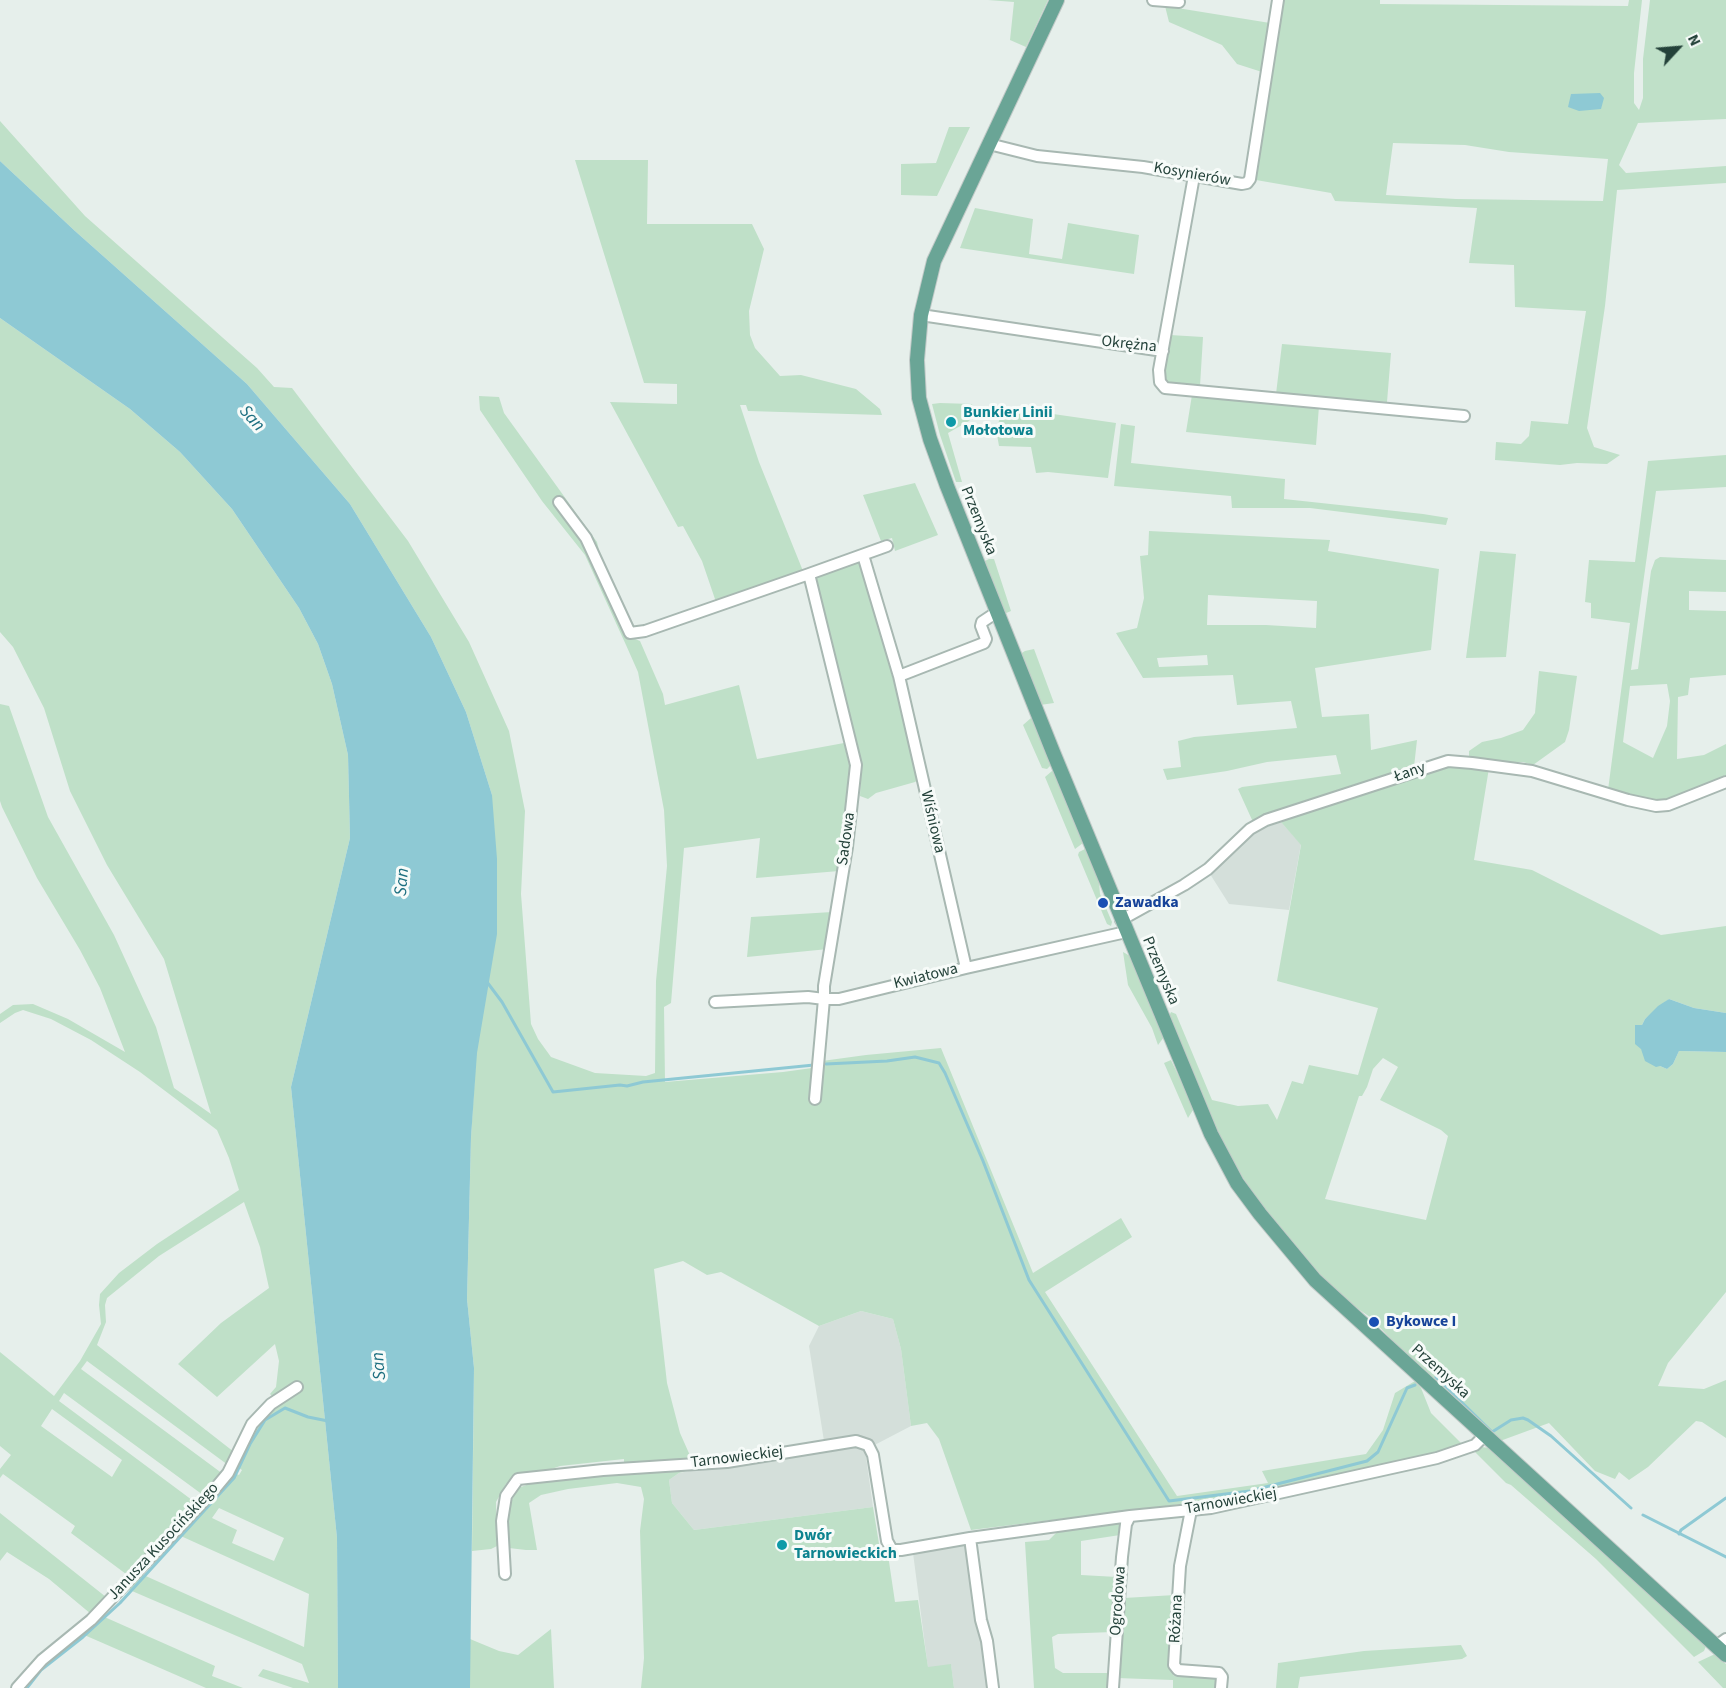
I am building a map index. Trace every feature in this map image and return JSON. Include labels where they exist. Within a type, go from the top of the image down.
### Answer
[{"type":"main road","name":"Przemyska","points":[[1057,0],[1023,81],[989,144],[934,261],[921,315],[917,360],[924,417],[947,486],[1123,926],[1211,1134],[1237,1183],[1260,1214],[1315,1280],[1723,1647]]},
{"type":"street","points":[[1153,0],[1179,2]]},
{"type":"street","name":"Kosynierów","points":[[989,144],[1037,156],[1143,167],[1247,183],[1250,178],[1278,0]]},
{"type":"street","name":"Okrężna","points":[[921,315],[1163,351],[1194,176]]},
{"type":"street","points":[[1163,351],[1159,370],[1160,382],[1165,388],[1464,416]]},
{"type":"street","points":[[559,502],[586,538],[630,633],[645,631],[887,546]]},
{"type":"street","name":"Wiśniowa","points":[[863,555],[899,676],[966,968]]},
{"type":"street","name":"Sadowa","points":[[809,574],[856,765],[824,999]]},
{"type":"street","points":[[899,676],[984,643],[986,639],[981,622],[997,612]]},
{"type":"street","name":"Łany","points":[[1123,926],[1208,869],[1250,830],[1266,820],[1448,761],[1532,771],[1656,807],[1668,806],[1726,782]]},
{"type":"street","name":"Kwiatowa","points":[[824,999],[839,999],[966,968],[1123,926]]},
{"type":"street","points":[[715,1002],[808,997],[824,999],[815,1099]]},
{"type":"street","name":"Janusza Kusocińskiego","points":[[17,1688],[42,1660],[91,1620],[208,1497],[228,1473],[252,1424],[272,1404],[297,1388]]},
{"type":"street","name":"Tarnowieckiej","points":[[505,1574],[502,1521],[506,1496],[518,1479],[603,1470],[727,1462],[856,1441],[867,1445],[873,1455],[887,1541],[892,1550],[901,1550],[970,1538],[1222,1505],[1437,1458],[1475,1445],[1485,1435]]},
{"type":"street","name":"Różana","points":[[1191,1510],[1180,1566],[1174,1665],[1178,1670],[1219,1673],[1222,1677],[1221,1688]]},
{"type":"street","name":"Ogrodowa","points":[[1113,1688],[1122,1557],[1126,1524],[1130,1516]]},
{"type":"street","points":[[970,1538],[993,1688]]},
{"type":"shaded area","points":[[1281,822],[1301,844],[1289,910],[1229,904],[1210,874],[1254,831]]},
{"type":"shaded area","points":[[861,1311],[893,1319],[901,1349],[911,1426],[865,1450],[873,1507],[694,1530],[672,1503],[669,1480],[679,1473],[695,1470],[692,1460],[824,1441],[809,1346],[819,1326]]},
{"type":"shaded area","points":[[966,1543],[984,1642],[989,1688],[954,1688],[951,1665],[928,1668],[913,1553]]},
{"type":"green space","points":[[988,0],[1048,0],[1026,47],[1010,40],[1014,2]]},
{"type":"green space","points":[[1281,0],[1380,0],[1380,4],[1628,6],[1629,0],[1642,0],[1634,73],[1634,103],[1639,110],[1643,98],[1643,59],[1650,0],[1726,0],[1726,119],[1638,123],[1619,165],[1626,173],[1726,166],[1726,183],[1617,190],[1605,306],[1587,428],[1594,447],[1620,455],[1607,464],[1560,465],[1495,460],[1496,442],[1521,444],[1529,436],[1531,421],[1568,424],[1586,311],[1515,307],[1514,265],[1469,263],[1477,208],[1335,201],[1331,193],[1256,180]],"holes":[[[1393,143],[1465,145],[1509,152],[1608,159],[1603,201],[1456,199],[1386,195]]]},
{"type":"green space","points":[[1165,6],[1270,23],[1262,72],[1237,64],[1222,45],[1169,22]]},
{"type":"green space","points":[[0,121],[85,216],[257,368],[274,387],[292,388],[408,541],[469,642],[509,731],[525,811],[521,894],[531,1024],[551,1057],[595,1073],[646,1076],[655,1073],[656,981],[667,866],[664,810],[638,672],[626,645],[585,555],[542,501],[480,410],[479,396],[499,397],[504,413],[597,542],[600,554],[592,554],[628,636],[640,641],[663,694],[665,705],[739,685],[757,759],[844,743],[853,781],[839,871],[756,878],[760,838],[684,848],[671,1003],[664,1007],[665,1082],[783,1072],[812,1068],[822,1061],[941,1048],[1033,1273],[1121,1218],[1132,1237],[1045,1292],[1177,1496],[1268,1483],[1262,1471],[1366,1454],[1383,1430],[1395,1393],[1415,1381],[1421,1388],[1431,1413],[1461,1443],[1459,1447],[1255,1495],[971,1530],[939,1439],[927,1423],[911,1426],[901,1349],[893,1319],[861,1311],[819,1326],[721,1272],[707,1275],[683,1261],[654,1269],[667,1383],[680,1433],[692,1460],[624,1466],[624,1459],[560,1466],[543,1472],[521,1474],[506,1484],[496,1502],[497,1546],[472,1551],[474,1368],[467,1299],[471,1137],[492,795],[466,712],[431,637],[350,504],[247,384],[0,161]]},
{"type":"green space","points":[[949,127],[970,127],[937,196],[901,195],[901,164],[936,163]]},
{"type":"green space","points":[[575,160],[648,160],[647,224],[752,224],[764,249],[749,311],[750,335],[755,348],[780,376],[801,375],[856,389],[880,409],[882,415],[748,411],[746,405],[740,405],[759,462],[803,571],[716,602],[702,561],[683,526],[678,527],[610,402],[677,404],[677,384],[644,383]]},
{"type":"green space","points":[[975,208],[1033,219],[1029,254],[1062,259],[1068,223],[1139,235],[1134,274],[960,248]]},
{"type":"green space","points":[[0,318],[130,409],[180,452],[232,509],[299,608],[318,644],[332,684],[348,755],[350,838],[291,1087],[337,1538],[338,1688],[293,1688],[258,1676],[263,1669],[309,1683],[302,1664],[125,1588],[139,1573],[304,1647],[309,1594],[178,1533],[232,1472],[239,1475],[242,1470],[235,1466],[254,1428],[265,1414],[302,1389],[296,1383],[273,1397],[270,1394],[276,1387],[279,1361],[275,1344],[217,1397],[178,1364],[221,1323],[269,1288],[260,1247],[244,1202],[159,1256],[107,1298],[106,1322],[97,1345],[234,1452],[228,1465],[87,1361],[81,1369],[223,1474],[203,1495],[64,1393],[59,1401],[196,1503],[126,1574],[71,1533],[75,1526],[3,1474],[0,1478],[0,1469],[11,1455],[0,1446],[0,1352],[54,1396],[80,1361],[101,1324],[100,1294],[119,1273],[157,1244],[239,1190],[217,1130],[140,1072],[91,1040],[51,1019],[23,1010],[0,1023],[0,1014],[13,1005],[33,1004],[68,1019],[125,1052],[100,988],[37,878],[2,807],[0,801],[0,704],[9,706],[48,817],[114,935],[156,1027],[174,1088],[211,1114],[164,959],[107,865],[70,791],[44,708],[13,647],[0,632]],"holes":[[[52,1409],[122,1460],[112,1477],[41,1426]],[[219,1508],[284,1538],[274,1561],[232,1543],[237,1530],[212,1518]]]},
{"type":"green space","points":[[1170,335],[1203,337],[1200,386],[1166,382],[1163,374]]},
{"type":"green space","points":[[1282,344],[1391,353],[1387,402],[1276,394]]},
{"type":"green space","points":[[1192,395],[1319,406],[1316,445],[1186,432]]},
{"type":"green space","points":[[932,404],[972,404],[975,414],[969,421],[948,433],[962,482],[956,482],[940,435]]},
{"type":"green space","points":[[1004,407],[1116,423],[1108,478],[1048,472],[1036,473],[1031,447],[999,446],[996,429]]},
{"type":"green space","points":[[1121,424],[1135,426],[1131,463],[1285,479],[1284,499],[1448,518],[1446,525],[1310,508],[1232,508],[1231,496],[1114,486]]},
{"type":"green space","points":[[1726,455],[1726,487],[1656,491],[1631,670],[1638,669],[1651,571],[1655,560],[1660,557],[1726,560],[1726,592],[1689,591],[1689,610],[1726,611],[1726,675],[1690,678],[1688,695],[1678,697],[1677,759],[1704,755],[1726,744],[1726,775],[1683,798],[1660,803],[1608,790],[1630,623],[1591,618],[1591,603],[1585,602],[1589,560],[1635,562],[1648,461]],"holes":[[[1667,684],[1670,701],[1667,726],[1653,758],[1623,742],[1630,686]]]},
{"type":"green space","points":[[915,483],[938,535],[895,551],[892,538],[881,541],[863,495]]},
{"type":"green space","points":[[1149,531],[1330,540],[1328,551],[1439,569],[1431,650],[1315,668],[1322,717],[1369,714],[1371,750],[1417,740],[1414,767],[1253,822],[1238,789],[1341,774],[1336,755],[1267,762],[1167,780],[1163,769],[1181,767],[1178,741],[1194,737],[1297,728],[1291,701],[1237,705],[1233,675],[1143,678],[1116,633],[1137,628],[1144,598],[1140,556],[1148,555]],"holes":[[[1208,595],[1317,601],[1316,628],[1207,625]],[[1207,655],[1208,665],[1159,667],[1157,658]]]},
{"type":"green space","points":[[1480,551],[1516,554],[1506,657],[1466,658]]},
{"type":"green space","points":[[994,559],[1011,611],[1004,614],[988,574],[985,561]]},
{"type":"green space","points":[[862,560],[919,779],[876,793],[868,799],[860,796],[861,770],[815,581],[817,575]]},
{"type":"green space","points":[[1034,649],[1054,703],[1040,705],[1020,654]]},
{"type":"green space","points":[[1539,671],[1577,676],[1565,742],[1533,765],[1523,762],[1498,762],[1469,758],[1469,751],[1482,742],[1523,730],[1535,713]]},
{"type":"green space","points":[[1033,718],[1052,764],[1047,769],[1042,768],[1023,725]]},
{"type":"green space","points":[[1455,765],[1489,768],[1474,860],[1532,870],[1661,935],[1726,926],[1726,1013],[1694,1008],[1669,999],[1645,1019],[1642,1025],[1641,1049],[1660,1066],[1667,1069],[1673,1064],[1679,1051],[1726,1052],[1726,1292],[1668,1363],[1658,1386],[1704,1389],[1726,1380],[1726,1438],[1702,1422],[1696,1421],[1648,1467],[1629,1480],[1619,1472],[1615,1479],[1595,1471],[1549,1423],[1500,1441],[1412,1361],[1370,1317],[1348,1302],[1311,1267],[1274,1226],[1219,1136],[1168,1018],[1171,1012],[1176,1014],[1212,1100],[1238,1106],[1268,1104],[1277,1120],[1292,1081],[1303,1084],[1309,1065],[1358,1075],[1378,1008],[1277,981],[1301,845],[1281,822],[1283,818],[1430,770]],"holes":[[[1383,1058],[1398,1067],[1380,1100],[1441,1130],[1448,1136],[1426,1220],[1325,1199],[1359,1096],[1362,1096],[1367,1087],[1373,1069]]]},
{"type":"green space","points":[[1052,771],[1083,843],[1075,849],[1045,777]]},
{"type":"green space","points":[[1085,849],[1099,882],[1100,894],[1112,922],[1111,926],[1107,924],[1078,855]]},
{"type":"green space","points":[[832,912],[828,949],[747,957],[751,917]]},
{"type":"green space","points":[[1123,952],[1130,956],[1164,1037],[1158,1045],[1152,1028],[1128,985]]},
{"type":"green space","points":[[1171,1060],[1192,1104],[1193,1110],[1188,1118],[1164,1063]]},
{"type":"green space","points":[[1481,1447],[1490,1448],[1706,1646],[1704,1651],[1694,1657],[1596,1559],[1506,1483],[1473,1450]]},
{"type":"green space","points":[[682,1468],[686,1471],[669,1480],[672,1503],[694,1530],[873,1507],[881,1556],[888,1555],[895,1602],[918,1600],[928,1667],[951,1664],[954,1688],[641,1688],[644,1658],[640,1531],[644,1499],[641,1487],[617,1483],[541,1495],[529,1503],[537,1550],[509,1548],[507,1528],[509,1506],[518,1488],[535,1482]]},
{"type":"green space","points":[[0,1513],[106,1597],[91,1614],[49,1579],[7,1552],[0,1561]]},
{"type":"green space","points":[[1122,1521],[1120,1535],[1081,1541],[1081,1575],[1117,1577],[1113,1632],[1058,1634],[1052,1637],[1055,1668],[1063,1673],[1110,1673],[1109,1688],[1034,1688],[1025,1542],[1049,1540],[1058,1531]]},
{"type":"green space","points":[[1175,1595],[1170,1667],[1174,1676],[1218,1679],[1217,1688],[1173,1688],[1173,1680],[1117,1678],[1124,1598]]},
{"type":"green space","points":[[100,1615],[215,1666],[212,1676],[243,1688],[206,1688],[82,1634]]},
{"type":"green space","points":[[551,1629],[554,1688],[470,1688],[470,1639],[499,1651],[518,1655]]},
{"type":"green space","points":[[1461,1645],[1467,1656],[1462,1659],[1300,1677],[1298,1688],[1276,1688],[1278,1663],[1364,1651]]},
{"type":"green space","points":[[1715,1654],[1726,1664],[1726,1688],[1723,1688],[1698,1662]]},
{"type":"water","points":[[1600,93],[1604,98],[1601,109],[1579,111],[1568,107],[1571,94]]},
{"type":"water","name":"San","points":[[0,161],[247,384],[350,504],[431,637],[466,712],[492,795],[497,859],[497,934],[477,1053],[471,1137],[467,1299],[474,1368],[470,1688],[338,1688],[337,1538],[291,1087],[350,838],[348,755],[332,684],[318,644],[299,608],[232,509],[180,452],[130,409],[0,318]]},
{"type":"water","points":[[1669,999],[1694,1008],[1726,1013],[1726,1052],[1679,1051],[1673,1064],[1667,1069],[1656,1067],[1645,1061],[1641,1049],[1635,1044],[1635,1025],[1642,1025],[1658,1006]]},
{"type":"waterway","points":[[487,982],[502,1002],[553,1092],[814,1065]]},
{"type":"waterway","points":[[826,1064],[915,1057],[939,1063],[983,1161],[1029,1280],[1169,1501],[1250,1491],[1367,1461],[1378,1452],[1407,1388],[1415,1385]]},
{"type":"waterway","points":[[1436,1377],[1492,1432],[1511,1420],[1523,1418],[1528,1420],[1551,1436],[1631,1508]]},
{"type":"waterway","points":[[27,1688],[41,1670],[83,1637],[120,1603],[234,1478],[250,1444],[265,1420],[285,1408],[308,1417],[328,1421]]},
{"type":"waterway","points":[[1679,1534],[1681,1530],[1726,1498]]},
{"type":"waterway","points":[[1643,1515],[1726,1557]]},
{"type":"place","name":"Bunkier Linii Mołotowa","points":[[951,422]]},
{"type":"place","name":"Zawadka","points":[[1103,903]]},
{"type":"place","name":"Bykowce I","points":[[1374,1322]]},
{"type":"place","name":"Dwór Tarnowieckich","points":[[782,1545]]}]
